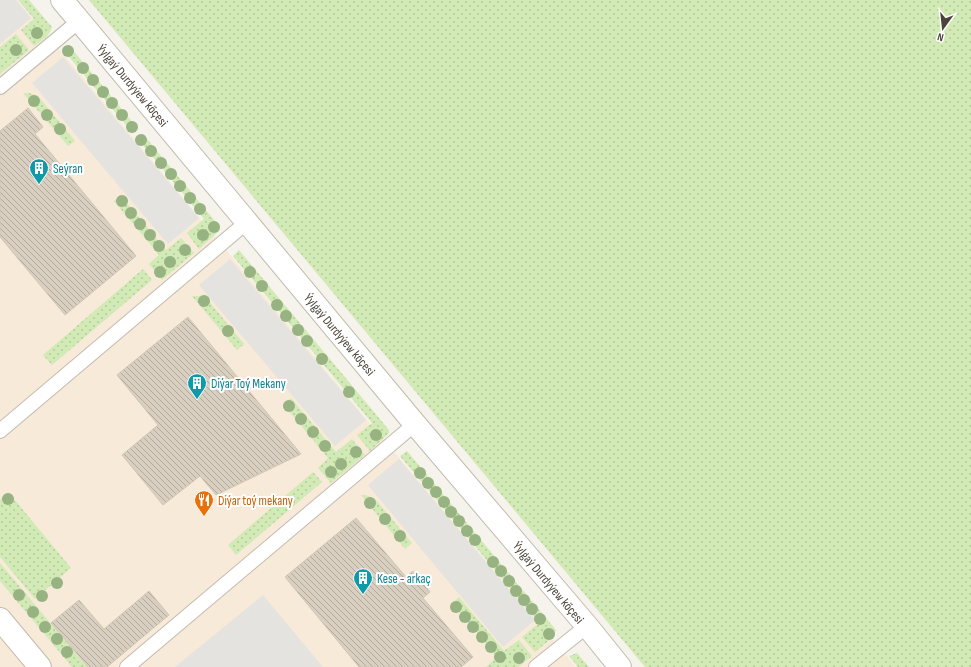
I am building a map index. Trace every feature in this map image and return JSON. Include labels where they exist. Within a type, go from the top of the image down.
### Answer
[{"type":"street","name":"Ýylgaý Durdyýew köçesi","points":[[62,0],[415,424],[587,626],[620,667]]},
{"type":"street","points":[[0,619],[40,667]]},
{"type":"lane","points":[[0,87],[79,21]]},
{"type":"lane","points":[[0,431],[247,222]]},
{"type":"lane","points":[[127,667],[415,424]]},
{"type":"lane","points":[[536,667],[587,626]]},
{"type":"shaded area","points":[[0,0],[17,0],[368,421],[576,667],[0,667]]},
{"type":"shaded area","points":[[0,0],[16,0],[31,18],[0,44]]},
{"type":"shaded area","points":[[63,57],[199,218],[168,244],[32,83]]},
{"type":"shaded area","points":[[230,259],[366,420],[335,446],[199,285]]},
{"type":"shaded area","points":[[399,459],[535,620],[503,647],[368,485]]},
{"type":"shaded area","points":[[263,595],[323,667],[175,667]]},
{"type":"green space","points":[[18,0],[29,0],[52,27],[47,36],[34,46],[21,30],[34,19]]},
{"type":"green space","points":[[89,0],[971,0],[971,667],[645,667]]},
{"type":"green space","points":[[16,34],[29,50],[0,74],[0,47]]},
{"type":"green space","points":[[72,49],[135,125],[130,130],[64,51]]},
{"type":"green space","points":[[23,93],[38,96],[75,141],[68,146]]},
{"type":"green space","points":[[143,134],[220,227],[220,230],[199,249],[187,233],[204,219],[137,138]]},
{"type":"green space","points":[[121,196],[166,250],[181,238],[194,253],[162,280],[149,264],[159,255],[114,201]]},
{"type":"green space","points":[[239,250],[389,430],[389,433],[370,451],[357,435],[372,423],[233,256]]},
{"type":"green space","points":[[143,269],[152,280],[52,365],[43,355]]},
{"type":"green space","points":[[192,296],[207,299],[244,344],[237,350]]},
{"type":"green space","points":[[291,398],[336,452],[352,439],[365,455],[331,483],[318,468],[328,458],[283,404]]},
{"type":"green space","points":[[407,451],[556,630],[553,637],[535,652],[522,637],[539,623],[400,456]]},
{"type":"green space","points":[[313,472],[322,482],[236,555],[228,545]]},
{"type":"green space","points":[[9,493],[71,568],[35,599],[0,557],[0,500]]},
{"type":"green space","points":[[361,495],[366,495],[375,499],[412,543],[405,549]]},
{"type":"green space","points":[[0,563],[87,667],[72,667],[0,581]]},
{"type":"green space","points":[[459,597],[504,651],[519,640],[532,656],[518,667],[486,667],[497,657],[452,603]]},
{"type":"green space","points":[[577,653],[589,667],[578,667],[569,656]]},
{"type":"building","name":"Seýran","points":[[28,108],[43,127],[35,134],[136,256],[65,315],[0,237],[0,131]]},
{"type":"building","name":"Diýar Toý Mekany","points":[[188,317],[301,454],[216,495],[200,476],[163,505],[122,455],[158,425],[117,375]]},
{"type":"building","name":"Kese - arkaç","points":[[356,518],[406,577],[413,571],[430,592],[423,598],[473,657],[461,667],[359,667],[285,577]]},
{"type":"building","points":[[149,591],[169,615],[107,667],[88,667],[51,623],[79,600],[104,629]]},
{"type":"place","name":"Seýran","points":[[39,185]]},
{"type":"place","name":"Diýar Toý Mekany","points":[[197,400]]},
{"type":"place","name":"Diýar toý mekany","points":[[204,517]]},
{"type":"place","name":"Kese - arkaç","points":[[363,595]]}]
